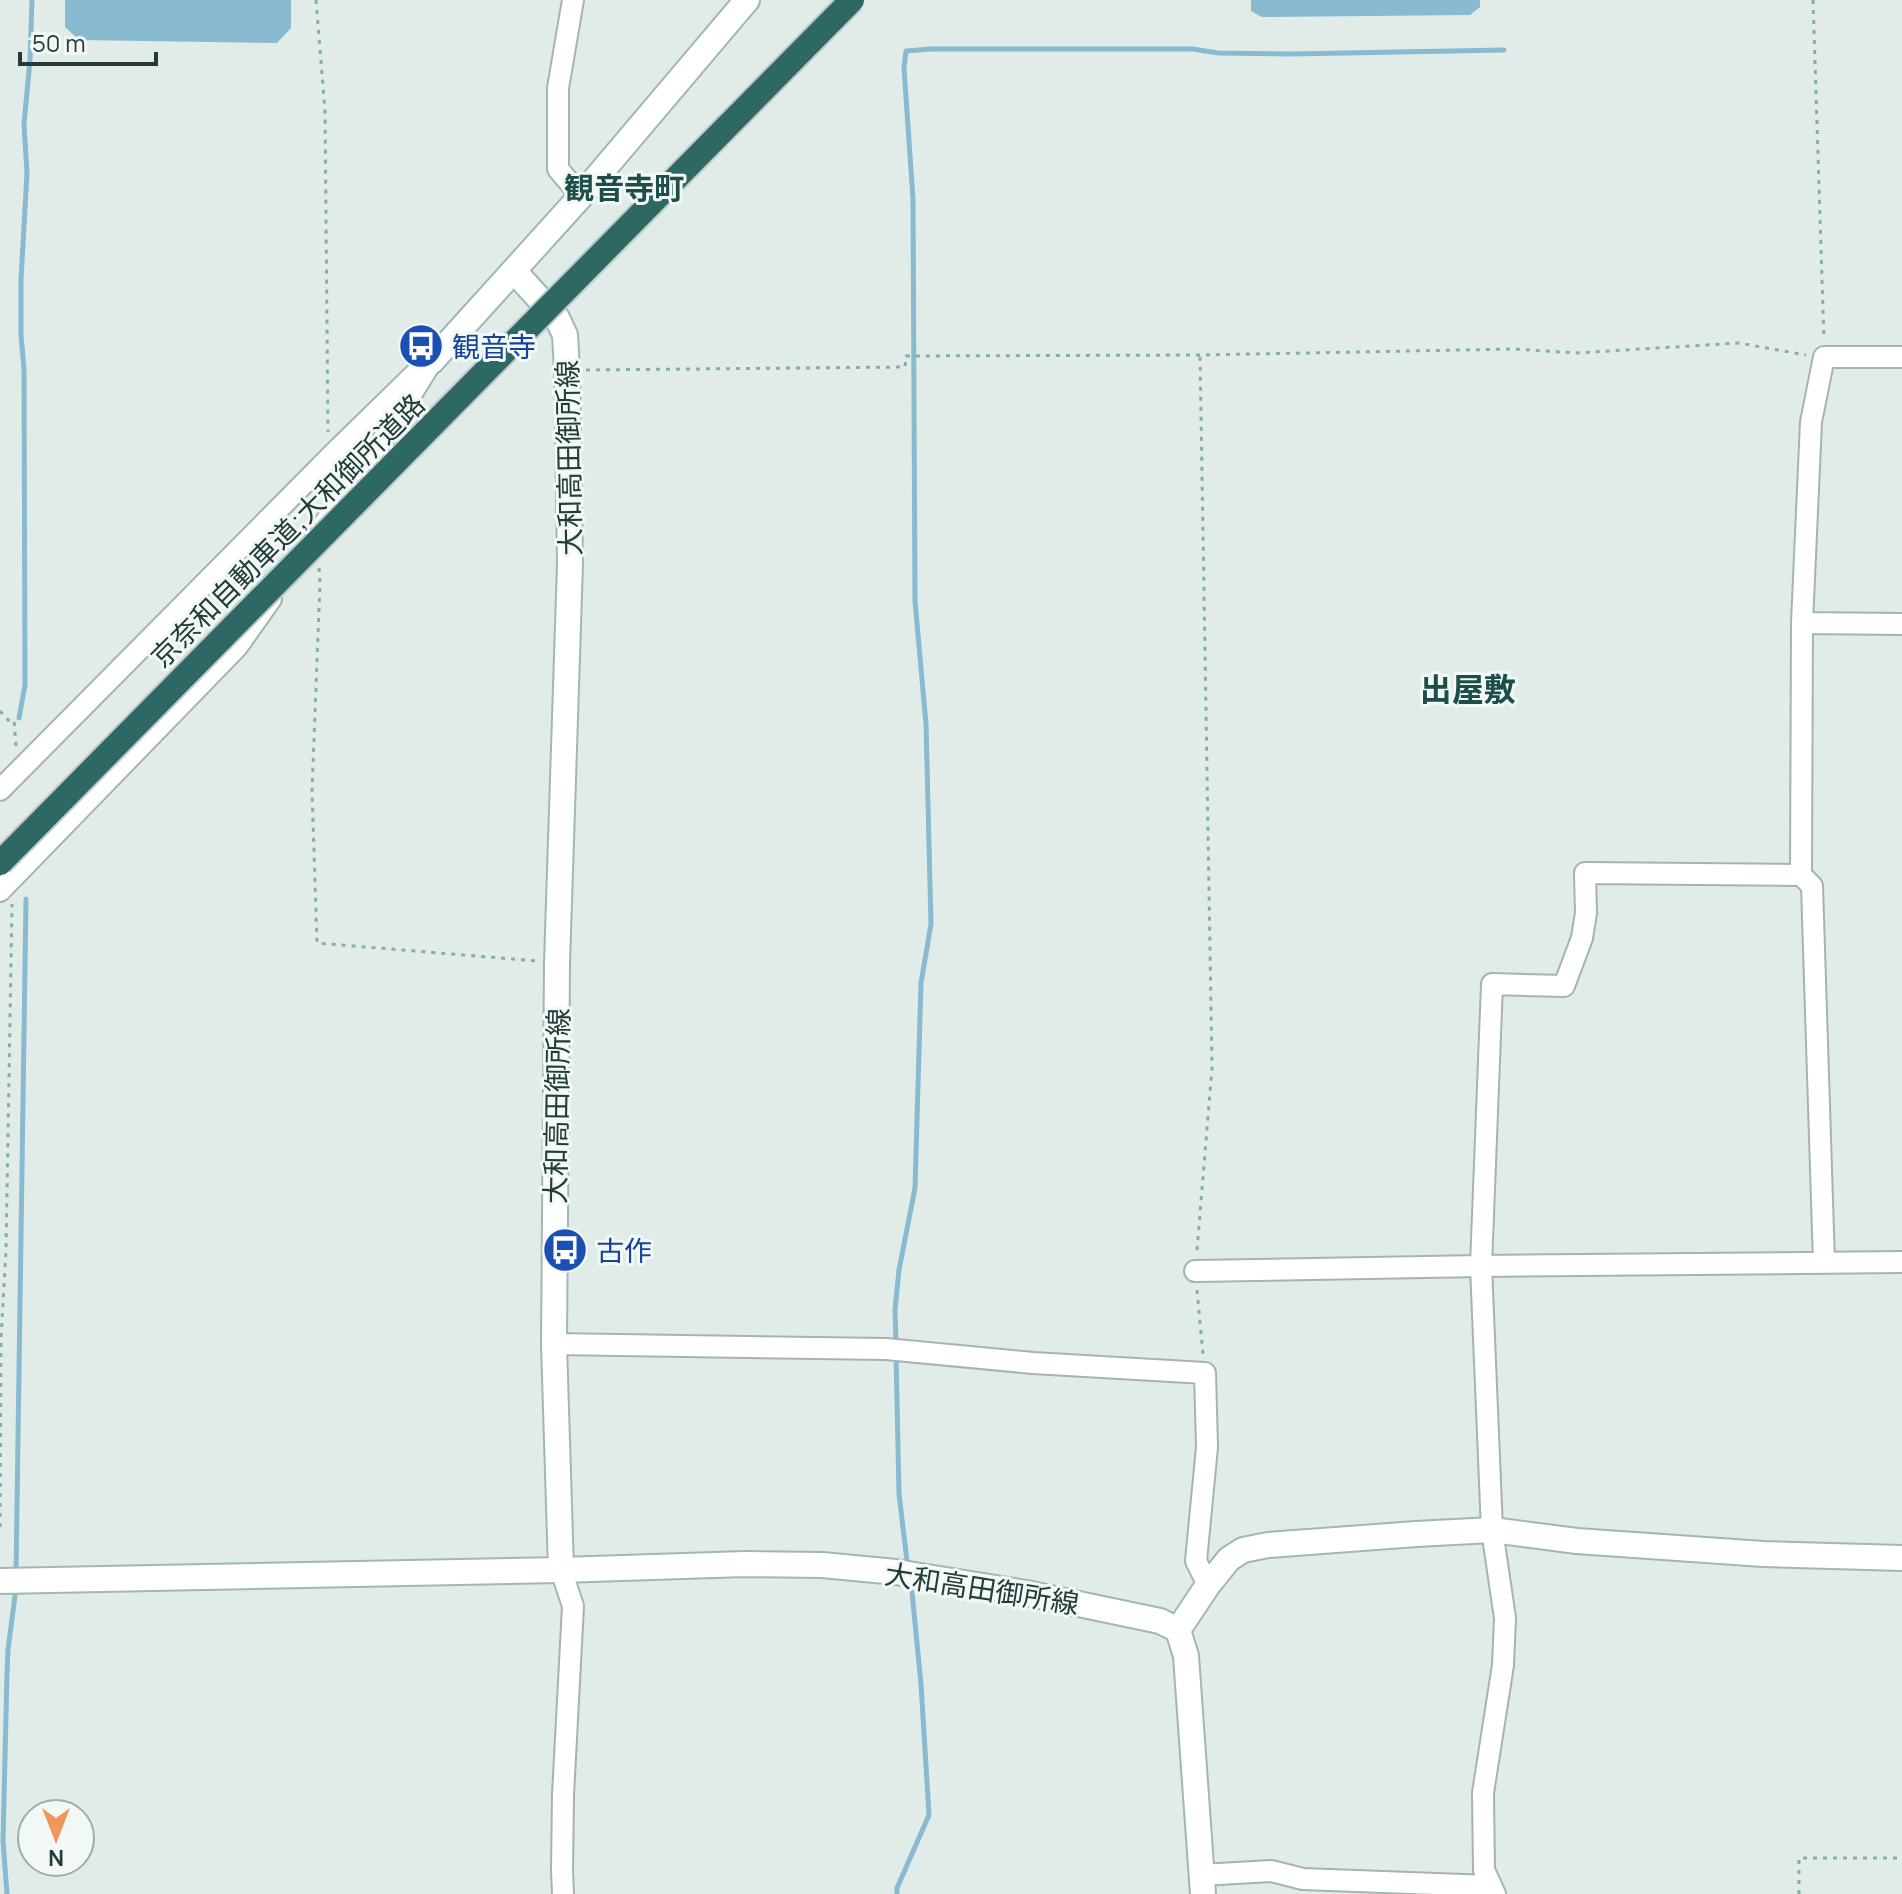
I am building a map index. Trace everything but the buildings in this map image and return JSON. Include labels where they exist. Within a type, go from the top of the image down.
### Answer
[{"type":"highway","name":"京奈和自動車道;大和御所道路","points":[[2,880],[852,0]]},
{"type":"main road","points":[[432,361],[581,196],[747,0]]},
{"type":"main road","name":"大和高田御所線","points":[[514,271],[557,318],[565,335],[567,370],[570,564],[557,963],[554,1344],[561,1570],[745,1564],[822,1565],[896,1572],[1026,1593],[1140,1616],[1178,1630]]},
{"type":"main road","points":[[1202,1884],[1186,1656],[1178,1630],[1229,1559],[1243,1550],[1268,1545],[1492,1530],[1577,1541],[1748,1553],[1902,1558]]},
{"type":"main road","points":[[0,1581],[561,1570]]},
{"type":"street","points":[[573,0],[558,88],[558,169],[581,196]]},
{"type":"street","points":[[1801,875],[1802,623],[1811,422],[1824,357],[1902,357]]},
{"type":"street","points":[[0,790],[405,382],[432,361]]},
{"type":"street","points":[[2,880],[237,647],[386,435],[432,361]]},
{"type":"street","points":[[1802,623],[1902,624]]},
{"type":"street","points":[[1202,1884],[1271,1871],[1303,1879],[1493,1890],[1484,1870],[1483,1793],[1503,1665],[1505,1618],[1492,1530],[1481,1266],[1492,984],[1564,986],[1582,938],[1586,913],[1585,873],[1801,875],[1812,886],[1824,1263]]},
{"type":"street","points":[[1195,1271],[1902,1262]]},
{"type":"street","points":[[554,1344],[894,1350],[1033,1363],[1205,1373],[1207,1447],[1196,1561],[1208,1585]]},
{"type":"street","points":[[561,1570],[573,1606],[563,1795],[563,1894]]},
{"type":"path","points":[[316,0],[325,111],[327,429],[334,453]]},
{"type":"path","points":[[567,370],[905,367],[906,356],[1514,349],[1576,353],[1739,343],[1824,357],[1813,0]]},
{"type":"path","points":[[1200,355],[1212,1068],[1195,1271],[1205,1373]]},
{"type":"path","points":[[314,563],[319,566],[320,583],[312,791],[317,943],[557,963]]},
{"type":"path","points":[[0,711],[8,720],[14,720],[17,772]]},
{"type":"path","points":[[0,1527],[1,1338],[6,1251],[12,903],[2,880]]},
{"type":"path","points":[[1799,1894],[1799,1858],[1902,1858]]},
{"type":"water","points":[[65,0],[291,0],[291,28],[277,43],[79,40],[65,27]]},
{"type":"water","points":[[1251,0],[1480,0],[1480,7],[1470,15],[1262,17],[1251,11]]},
{"type":"waterway","points":[[19,718],[25,685],[21,280],[27,173],[24,124],[32,0]]},
{"type":"waterway","points":[[896,1344],[899,1270],[915,1188],[921,983],[931,924],[926,724],[915,601],[913,199],[904,68],[906,51],[1193,49],[1218,53],[1292,54],[1504,50]]},
{"type":"waterway","points":[[16,1574],[26,899]]},
{"type":"waterway","points":[[896,1354],[899,1494],[907,1561]]},
{"type":"waterway","points":[[7,1894],[3,1841],[7,1674],[16,1588]]},
{"type":"waterway","points":[[897,1894],[929,1815],[912,1592]]},
{"type":"place","name":"観音寺","points":[[421,346]]},
{"type":"place","name":"古作","points":[[565,1250]]},
{"type":"district","name":"観音寺町","points":[[624,187]]},
{"type":"district","name":"出屋敷","points":[[1468,689]]}]
